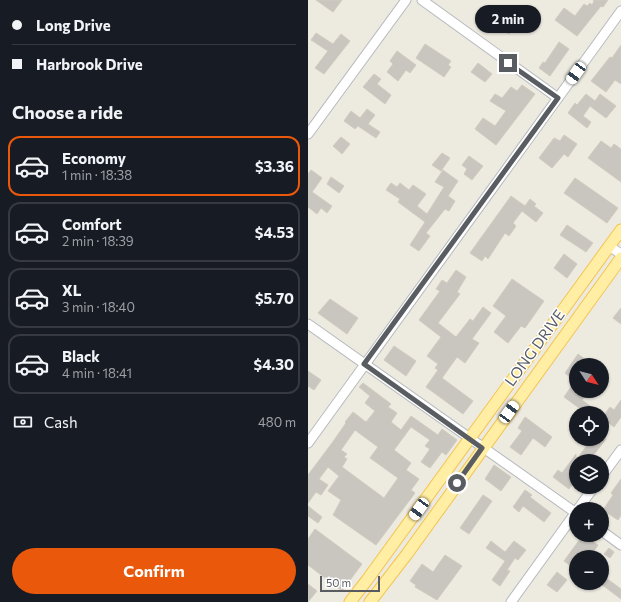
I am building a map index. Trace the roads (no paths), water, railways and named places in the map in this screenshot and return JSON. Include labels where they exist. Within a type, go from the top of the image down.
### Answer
[{"type":"main road","name":"LONG DRIVE","points":[[350,602],[621,230]]},
{"type":"main road","name":"LONG DRIVE","points":[[370,602],[407,554],[482,448],[621,258]]},
{"type":"main road","points":[[539,342],[553,352]]},
{"type":"main road","points":[[394,543],[407,554]]},
{"type":"street","points":[[308,134],[406,0]]},
{"type":"street","points":[[422,0],[558,98]]},
{"type":"street","points":[[308,443],[621,11]]},
{"type":"street","points":[[609,246],[621,254]]},
{"type":"street","points":[[308,324],[469,439],[569,507]]},
{"type":"street","points":[[609,466],[621,450]]},
{"type":"street","points":[[511,602],[569,522]]},
{"type":"street","points":[[609,536],[621,545]]}]
